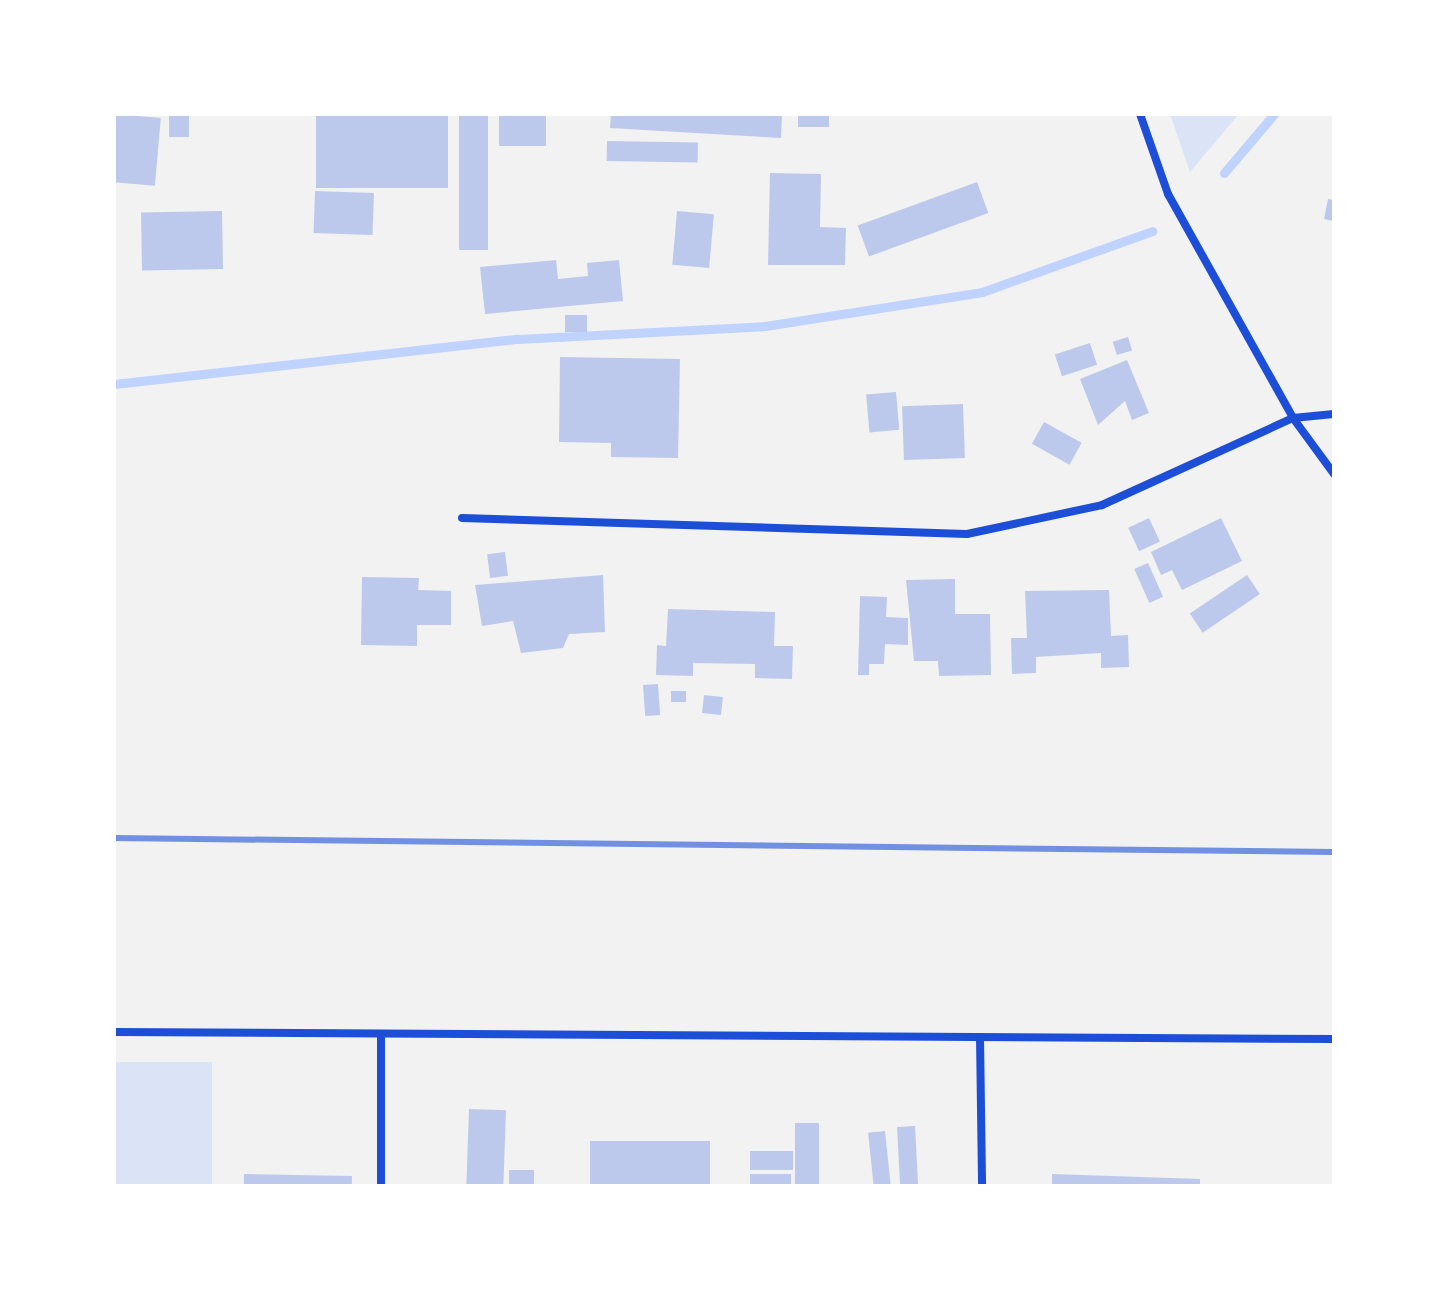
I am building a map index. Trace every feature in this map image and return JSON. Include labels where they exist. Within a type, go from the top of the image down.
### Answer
[{"type":"street","points":[[1140,114],[1168,194],[1293,418],[1334,474]]},
{"type":"street","points":[[462,518],[967,534],[1102,505],[1293,418],[1334,414]]},
{"type":"street","points":[[114,1032],[381,1036],[1334,1039]]},
{"type":"street","points":[[381,1036],[381,1186]]},
{"type":"street","points":[[980,1037],[982,1186]]},
{"type":"shaded area","points":[[1170,114],[1239,114],[1190,172]]},
{"type":"shaded area","points":[[114,1062],[212,1062],[212,1186],[114,1186]]},
{"type":"building","points":[[114,114],[161,118],[155,186],[114,182]]},
{"type":"building","points":[[169,114],[189,114],[189,137],[169,137]]},
{"type":"building","points":[[316,114],[448,114],[448,188],[316,188]]},
{"type":"building","points":[[459,114],[488,114],[488,250],[459,250]]},
{"type":"building","points":[[499,114],[546,114],[546,146],[499,146]]},
{"type":"building","points":[[611,114],[782,114],[781,138],[610,128]]},
{"type":"building","points":[[798,114],[829,114],[829,127],[798,127]]},
{"type":"building","points":[[607,141],[698,143],[698,163],[607,161]]},
{"type":"building","points":[[770,173],[821,174],[820,227],[846,228],[845,265],[768,265]]},
{"type":"building","points":[[977,182],[988,213],[869,256],[858,225]]},
{"type":"building","points":[[315,191],[374,193],[372,235],[314,233]]},
{"type":"building","points":[[1328,199],[1334,200],[1334,221],[1324,219]]},
{"type":"building","points":[[222,211],[223,269],[142,270],[141,212]]},
{"type":"building","points":[[677,211],[714,214],[709,268],[672,265]]},
{"type":"building","points":[[556,260],[558,279],[588,276],[587,263],[619,260],[623,301],[485,314],[480,267]]},
{"type":"building","points":[[565,315],[587,315],[587,332],[565,332]]},
{"type":"building","points":[[1128,337],[1132,350],[1117,355],[1113,342]]},
{"type":"building","points":[[1090,343],[1097,365],[1062,376],[1055,354]]},
{"type":"building","points":[[560,357],[680,359],[678,458],[611,457],[611,443],[559,442]]},
{"type":"building","points":[[1127,360],[1149,413],[1132,420],[1125,401],[1098,425],[1080,379]]},
{"type":"building","points":[[896,392],[899,430],[869,432],[866,395]]},
{"type":"building","points":[[963,404],[965,458],[904,460],[902,406]]},
{"type":"building","points":[[1044,422],[1082,443],[1069,465],[1032,444]]},
{"type":"building","points":[[1149,518],[1160,542],[1139,551],[1128,528]]},
{"type":"building","points":[[1221,518],[1242,561],[1182,590],[1172,570],[1161,575],[1151,552]]},
{"type":"building","points":[[505,552],[508,576],[490,578],[487,554]]},
{"type":"building","points":[[1148,563],[1163,597],[1149,603],[1134,569]]},
{"type":"building","points":[[603,575],[605,632],[569,634],[563,648],[521,653],[513,621],[482,626],[475,585]]},
{"type":"building","points":[[1247,575],[1260,594],[1203,633],[1190,614]]},
{"type":"building","points":[[362,577],[419,578],[418,590],[451,591],[451,625],[417,625],[417,646],[361,645]]},
{"type":"building","points":[[955,579],[955,614],[990,614],[991,675],[939,676],[938,661],[914,661],[906,580]]},
{"type":"building","points":[[1109,590],[1111,636],[1128,635],[1129,667],[1101,668],[1101,653],[1036,657],[1036,673],[1012,674],[1011,638],[1027,638],[1025,591]]},
{"type":"building","points":[[860,596],[887,597],[886,617],[908,618],[908,645],[885,644],[884,664],[869,664],[869,675],[858,675]]},
{"type":"building","points":[[668,609],[775,612],[774,646],[793,646],[792,679],[755,678],[755,664],[693,663],[693,676],[656,675],[657,645],[666,646]]},
{"type":"building","points":[[658,684],[660,715],[645,716],[643,685]]},
{"type":"building","points":[[671,691],[686,691],[686,702],[671,702]]},
{"type":"building","points":[[704,695],[723,697],[721,715],[702,713]]},
{"type":"building","points":[[469,1109],[506,1110],[503,1186],[466,1186]]},
{"type":"building","points":[[795,1123],[819,1123],[819,1186],[795,1186]]},
{"type":"building","points":[[915,1126],[918,1186],[900,1186],[897,1127]]},
{"type":"building","points":[[885,1131],[891,1186],[874,1186],[868,1133]]},
{"type":"building","points":[[590,1141],[710,1141],[710,1186],[590,1186]]},
{"type":"building","points":[[750,1151],[793,1151],[793,1170],[750,1170]]},
{"type":"building","points":[[509,1170],[534,1170],[534,1186],[509,1186]]},
{"type":"building","points":[[244,1174],[352,1176],[352,1186],[244,1186]]},
{"type":"building","points":[[750,1174],[791,1174],[791,1186],[750,1186]]},
{"type":"building","points":[[1052,1174],[1200,1179],[1200,1186],[1052,1186]]},
{"type":"waterway","points":[[1224,173],[1274,114]]},
{"type":"waterway","points":[[114,384],[518,339],[765,326],[982,292],[1152,231]]},
{"type":"railway","points":[[114,838],[1334,852]]}]
